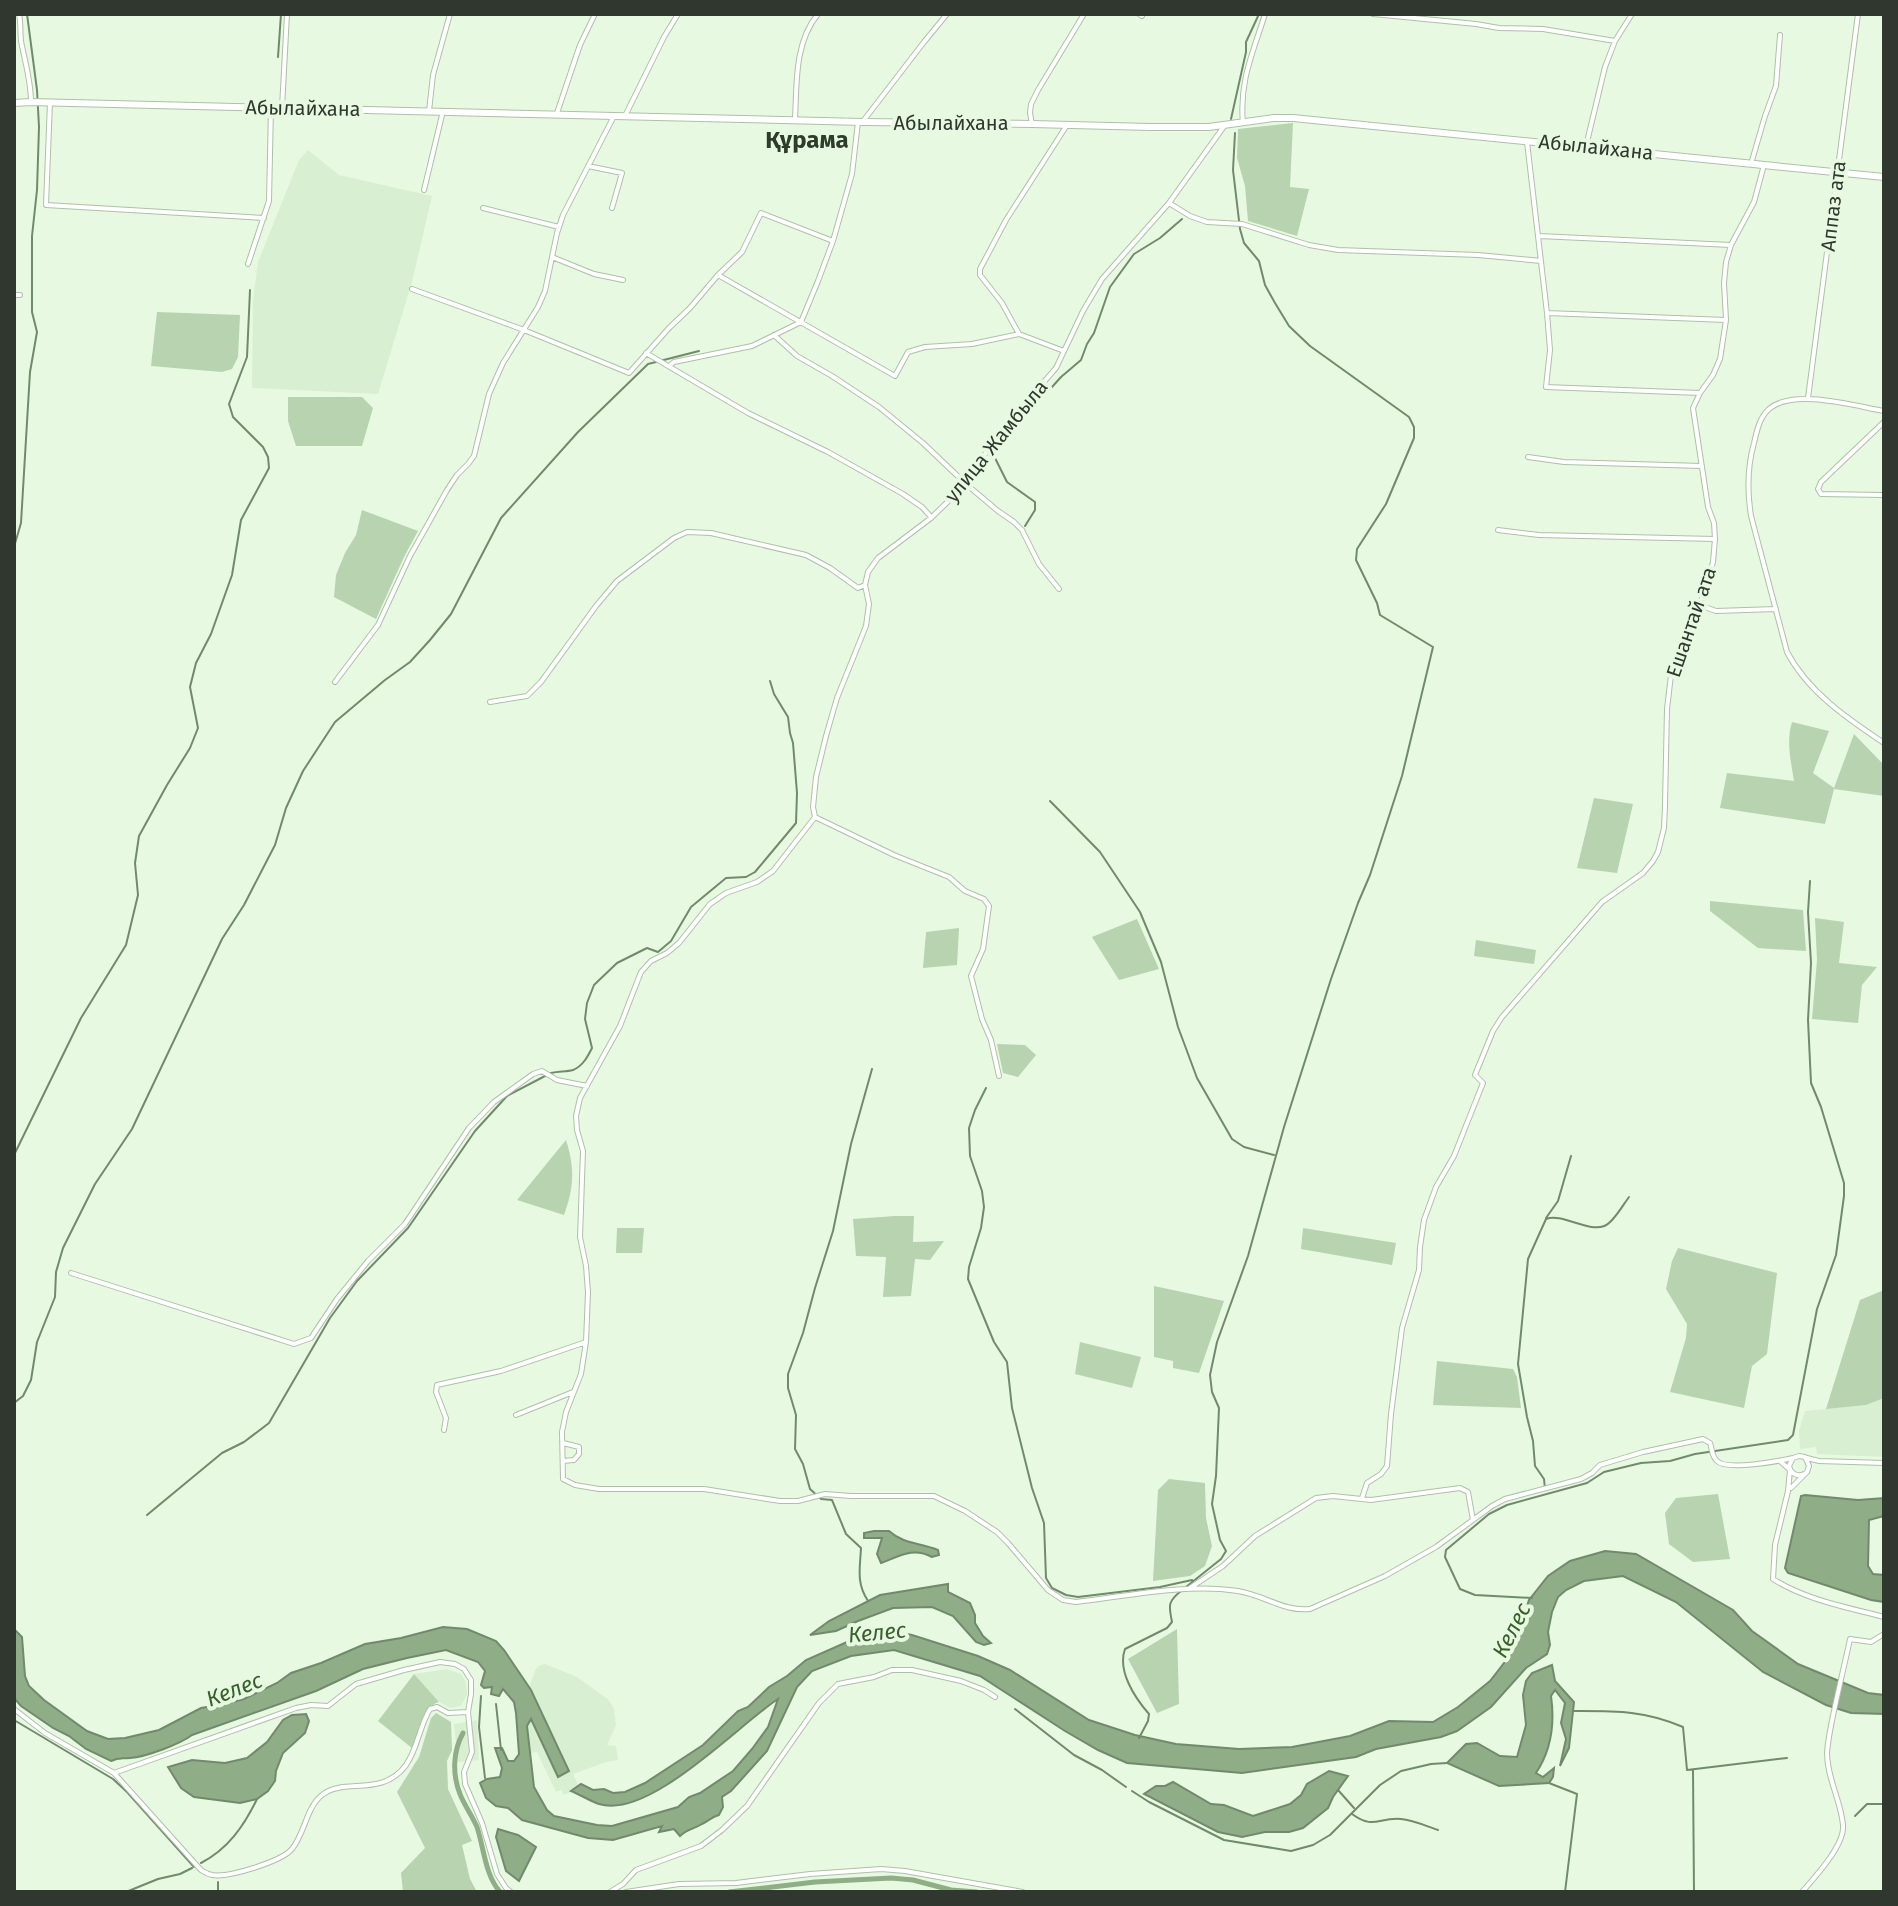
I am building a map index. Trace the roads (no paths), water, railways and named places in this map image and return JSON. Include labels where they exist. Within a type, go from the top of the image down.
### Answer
[{"type":"main road","name":"Абылайхана","points":[[14,103],[1195,127],[1293,118],[1884,177]]},
{"type":"street","points":[[19,14],[22,26],[17,36],[31,86],[31,102]]},
{"type":"street","points":[[282,108],[287,14]]},
{"type":"street","points":[[429,111],[433,75],[450,14]]},
{"type":"street","points":[[557,113],[580,45],[595,14]]},
{"type":"street","points":[[625,116],[678,14]]},
{"type":"street","points":[[795,119],[798,66],[803,43],[812,20],[818,14]]},
{"type":"street","points":[[669,366],[674,362],[752,346],[801,322],[833,241],[852,174],[860,122],[947,14]]},
{"type":"street","points":[[1032,124],[1031,104],[1084,14]]},
{"type":"street","points":[[1243,123],[1243,84],[1265,14]]},
{"type":"street","points":[[1373,14],[1499,28],[1543,29],[1615,41]]},
{"type":"street","points":[[1586,146],[1605,67],[1615,41],[1632,14]]},
{"type":"street","name":"Аппаз ата","points":[[1808,398],[1858,14]]},
{"type":"street","points":[[1751,164],[1776,86],[1780,35]]},
{"type":"street","points":[[46,102],[46,205],[264,218]]},
{"type":"street","points":[[248,264],[269,201],[271,107]]},
{"type":"street","points":[[424,190],[443,111]]},
{"type":"street","points":[[335,682],[378,625],[410,556],[447,490],[474,456],[489,394],[503,363],[545,291],[563,215],[614,116]]},
{"type":"street","points":[[1019,334],[1002,303],[980,275],[980,269],[1006,220],[1067,125]]},
{"type":"street","name":"улица Жамбыла","points":[[865,585],[868,572],[878,558],[931,518],[966,484],[996,437],[1056,368],[1102,279],[1169,203],[1225,125]]},
{"type":"street","points":[[1527,140],[1550,350],[1546,387],[1700,393]]},
{"type":"street","name":"Ешантай ата","points":[[1362,1498],[1367,1483],[1387,1466],[1402,1328],[1419,1270],[1424,1220],[1483,1083],[1475,1075],[1493,1031],[1602,902],[1643,873],[1658,852],[1664,828],[1667,709],[1671,675],[1709,577],[1715,539],[1693,408],[1720,359],[1726,320],[1724,283],[1731,245],[1754,202],[1764,165]]},
{"type":"street","points":[[588,166],[622,173],[612,208]]},
{"type":"street","points":[[1169,203],[1207,222],[1242,224],[1309,245],[1338,250],[1478,255],[1541,261]]},
{"type":"street","points":[[483,208],[559,227]]},
{"type":"street","points":[[412,289],[629,373],[742,252],[761,213],[833,241]]},
{"type":"street","points":[[1539,236],[1731,245]]},
{"type":"street","points":[[552,257],[594,274],[623,280]]},
{"type":"street","points":[[718,275],[895,376],[908,352],[925,347],[972,344],[1019,334],[1064,351]]},
{"type":"street","points":[[1547,313],[1726,320]]},
{"type":"street","points":[[774,335],[797,356],[879,407],[1022,530],[1039,564],[1059,589]]},
{"type":"street","points":[[646,353],[748,413],[828,452],[903,494],[922,507],[931,518]]},
{"type":"street","points":[[1884,411],[1808,398],[1775,405],[1766,411],[1759,423],[1750,455],[1747,493],[1787,652],[1794,665],[1847,719],[1884,743]]},
{"type":"street","points":[[1884,422],[1821,482],[1818,489],[1821,494],[1884,495]]},
{"type":"street","points":[[1528,457],[1564,462],[1702,466]]},
{"type":"street","points":[[1498,530],[1539,535],[1715,539]]},
{"type":"street","points":[[490,702],[527,696],[617,581],[674,538],[687,532],[711,533],[806,555],[858,588],[865,585],[869,604],[866,626],[837,698],[826,736],[816,777],[815,817],[773,871],[710,904],[679,943],[651,961],[641,972],[620,1026],[580,1098],[576,1116],[583,1151],[580,1237],[588,1292],[586,1342],[581,1374],[566,1412],[563,1479],[575,1485],[599,1489],[704,1489],[780,1501],[798,1501],[825,1494],[934,1496],[997,1532],[1048,1590],[1063,1600],[1076,1602],[1189,1589],[1241,1591],[1288,1609],[1310,1609],[1397,1569],[1436,1547],[1505,1499],[1581,1479],[1600,1465],[1643,1452],[1703,1439],[1710,1443],[1719,1464],[1727,1466],[1799,1456],[1819,1461],[1884,1463]]},
{"type":"street","points":[[1699,605],[1716,611],[1776,609]]},
{"type":"street","points":[[815,817],[949,877],[965,891],[984,899],[989,906],[983,949],[971,976],[999,1076]]},
{"type":"street","points":[[71,1273],[294,1344],[311,1338],[368,1261],[405,1224],[469,1128],[494,1102],[542,1071],[557,1080],[587,1086]]},
{"type":"street","points":[[444,1430],[446,1418],[436,1392],[437,1385],[501,1371],[586,1342]]},
{"type":"street","points":[[516,1415],[573,1392]]},
{"type":"street","points":[[563,1443],[579,1447],[579,1454],[574,1460],[563,1461]]},
{"type":"street","points":[[1780,1461],[1798,1476],[1806,1473],[1809,1466],[1805,1457]]},
{"type":"street","points":[[1793,1458],[1775,1545],[1773,1579],[1827,1602],[1884,1617]]},
{"type":"street","points":[[1788,1491],[1819,1461]]},
{"type":"street","points":[[1189,1589],[1223,1566],[1255,1536],[1316,1498],[1333,1496],[1371,1500],[1460,1488],[1468,1492],[1473,1520]]},
{"type":"street","points":[[1802,1892],[1835,1849],[1843,1832],[1828,1765],[1829,1737],[1850,1639],[1871,1642],[1884,1634]]},
{"type":"street","points":[[114,1773],[296,1708],[328,1706],[356,1684],[440,1662],[455,1664],[469,1675],[471,1694],[468,1712],[472,1752],[464,1772],[465,1784],[482,1823],[497,1874],[511,1892]]},
{"type":"street","points":[[610,1892],[636,1870],[701,1846],[722,1830],[747,1806],[819,1703],[838,1684],[892,1670],[912,1670],[961,1681],[995,1697]]},
{"type":"street","points":[[14,1709],[45,1733],[114,1773],[201,1870],[214,1876],[274,1860],[291,1851],[313,1806],[327,1792],[379,1784],[397,1775],[409,1759],[430,1709],[437,1707],[448,1713],[468,1712]]},
{"type":"street","points":[[626,1892],[679,1884],[736,1883],[881,1869],[1023,1892]]},
{"type":"waterway","points":[[14,547],[21,523],[30,372],[37,332],[32,312],[32,236],[39,127],[27,14]]},
{"type":"waterway","points":[[278,57],[281,14]]},
{"type":"waterway","points":[[1231,119],[1246,42],[1259,14]]},
{"type":"waterway","points":[[1186,1587],[1221,1559],[1226,1551],[1220,1540],[1212,1504],[1219,1408],[1212,1392],[1210,1375],[1217,1342],[1248,1256],[1284,1127],[1331,979],[1370,875],[1402,776],[1433,647],[1380,615],[1356,560],[1357,549],[1386,504],[1414,438],[1414,427],[1409,417],[1310,346],[1289,326],[1265,285],[1259,261],[1244,243],[1240,229],[1233,170],[1235,133]]},
{"type":"waterway","points":[[1025,526],[1035,510],[1035,502],[1007,482],[995,458],[998,447],[1061,377],[1081,360],[1110,287],[1134,254],[1182,219]]},
{"type":"waterway","points":[[14,1155],[81,1018],[126,945],[138,895],[135,863],[139,836],[190,748],[198,728],[190,687],[196,663],[211,634],[232,575],[241,520],[269,468],[263,447],[233,417],[229,404],[247,357],[250,290]]},
{"type":"waterway","points":[[14,1403],[23,1396],[31,1380],[37,1342],[55,1297],[56,1272],[63,1248],[95,1184],[132,1129],[222,939],[244,905],[275,845],[286,808],[303,771],[335,722],[410,662],[430,640],[451,614],[501,518],[578,432],[648,364],[699,351]]},
{"type":"waterway","points":[[551,1073],[577,1068],[592,1048],[585,1019],[594,985],[617,963],[647,948],[658,952],[671,941],[691,907],[726,878],[746,877],[755,872],[796,823],[793,743],[788,717],[770,681]]},
{"type":"waterway","points":[[1050,801],[1100,852],[1140,912],[1161,962],[1178,1027],[1197,1078],[1232,1139],[1244,1147],[1274,1155]]},
{"type":"waterway","name":"Келес","points":[[1532,1598],[1475,1595],[1460,1589],[1445,1557],[1446,1550],[1489,1514],[1507,1505],[1587,1483],[1604,1472],[1641,1463],[1670,1461],[1695,1454],[1788,1440],[1793,1435],[1817,1309],[1836,1255],[1844,1196],[1844,1183],[1811,1083],[1808,1020],[1810,881]]},
{"type":"waterway","points":[[868,1601],[860,1582],[861,1548],[846,1534],[832,1500],[821,1499],[810,1489],[795,1449],[796,1415],[788,1388],[788,1374],[833,1231],[851,1144],[872,1069]]},
{"type":"waterway","points":[[147,1515],[222,1453],[244,1442],[269,1423],[330,1318],[357,1281],[408,1228],[475,1131],[507,1096],[545,1076]]},
{"type":"waterway","points":[[986,1088],[969,1128],[970,1156],[984,1207],[968,1279],[994,1342],[1007,1362],[1012,1408],[1044,1523],[1046,1578],[1052,1588],[1078,1597],[1192,1580]]},
{"type":"waterway","points":[[1546,1218],[1558,1201],[1571,1156]]},
{"type":"waterway","points":[[1545,1489],[1544,1479],[1535,1466],[1518,1364],[1528,1259],[1546,1219],[1603,1227],[1629,1197]]},
{"type":"waterway","points":[[1139,1738],[1149,1714],[1125,1675],[1125,1649],[1167,1628],[1172,1622],[1171,1601],[1181,1591]]},
{"type":"waterway","points":[[481,1696],[479,1727],[485,1778]]},
{"type":"waterway","points":[[496,1704],[501,1750]]},
{"type":"waterway","points":[[1015,1709],[1074,1755],[1126,1787]]},
{"type":"waterway","points":[[1573,1711],[1642,1714],[1683,1727],[1687,1770],[1787,1758]]},
{"type":"waterway","points":[[14,1720],[113,1779],[194,1867]]},
{"type":"waterway","points":[[463,1733],[456,1755],[457,1786],[477,1827],[488,1870],[500,1892]]},
{"type":"waterway","points":[[1132,1791],[1224,1840],[1291,1851],[1313,1845],[1330,1835],[1380,1785],[1401,1771],[1447,1763]]},
{"type":"waterway","points":[[1693,1771],[1694,1892]]},
{"type":"waterway","points":[[1549,1783],[1577,1794],[1565,1892]]},
{"type":"waterway","points":[[1338,1790],[1354,1808]]},
{"type":"waterway","points":[[201,1863],[234,1836],[257,1799]]},
{"type":"waterway","points":[[1855,1816],[1867,1804],[1884,1804]]},
{"type":"waterway","points":[[1352,1814],[1371,1822],[1401,1819],[1438,1830]]},
{"type":"waterway","points":[[126,1892],[192,1868]]},
{"type":"waterway","points":[[729,1892],[815,1882],[891,1878],[977,1892]]},
{"type":"waterway","points":[[218,1882],[218,1892]]},
{"type":"district","name":"Құрама","points":[[807,140]]}]
